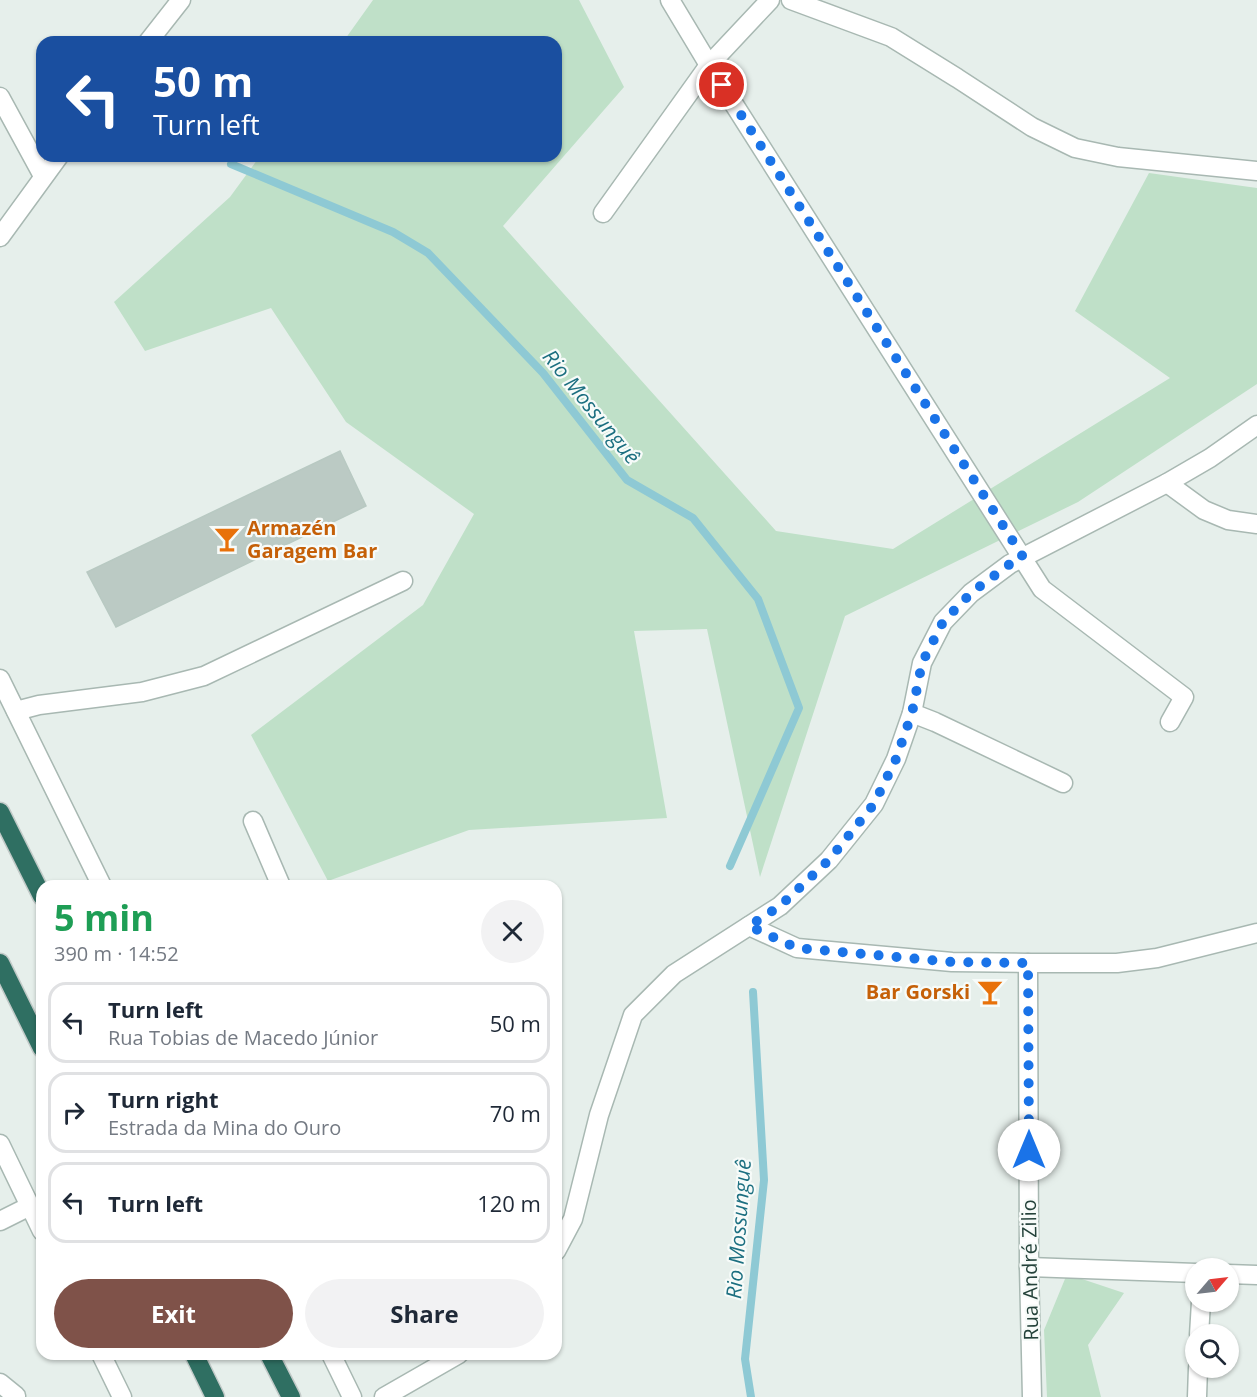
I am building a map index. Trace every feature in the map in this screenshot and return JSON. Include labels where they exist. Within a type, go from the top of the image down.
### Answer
[{"type":"highway","points":[[0,812],[36,884]]},
{"type":"highway","points":[[0,963],[36,1036]]},
{"type":"highway","points":[[197,1360],[215,1397]]},
{"type":"highway","points":[[272,1360],[291,1397]]},
{"type":"street","points":[[153,36],[181,0]]},
{"type":"street","points":[[670,0],[1042,588],[1184,697],[1170,722]]},
{"type":"street","points":[[603,213],[709,65],[770,0]]},
{"type":"street","points":[[791,0],[891,38],[1032,127],[1075,148],[1118,157],[1257,171]]},
{"type":"street","points":[[0,97],[43,176]]},
{"type":"street","points":[[0,237],[54,162]]},
{"type":"street","points":[[562,1240],[573,1219],[599,1115],[633,1014],[674,974],[780,906],[829,860],[874,804],[896,759],[912,713],[922,663],[943,622],[971,593],[1010,564],[1167,483],[1210,458],[1257,425]]},
{"type":"street","points":[[1167,483],[1204,510],[1228,520],[1257,524]]},
{"type":"street","points":[[16,711],[39,705],[142,692],[204,676],[403,581]]},
{"type":"street","points":[[0,680],[99,880]]},
{"type":"street","points":[[912,713],[1063,783]]},
{"type":"street","points":[[253,821],[278,880]]},
{"type":"street","points":[[749,926],[797,948],[952,962],[1117,963],[1157,958],[1257,933]]},
{"type":"street","name":"Rua André Zilio","points":[[1028,963],[1029,1268],[1032,1397]]},
{"type":"street","points":[[0,1144],[36,1218]]},
{"type":"street","points":[[0,1221],[30,1206]]},
{"type":"street","points":[[1029,1268],[1185,1273]]},
{"type":"street","points":[[1239,1274],[1257,1275]]},
{"type":"street","points":[[104,1360],[122,1397]]},
{"type":"street","points":[[334,1360],[352,1397]]},
{"type":"street","points":[[384,1397],[449,1360]]},
{"type":"street","points":[[1197,1397],[1198,1378]]},
{"type":"street","points":[[0,1383],[16,1396]]},
{"type":"green space","points":[[373,0],[579,0],[624,87],[562,158],[562,36],[347,36]]},
{"type":"green space","points":[[256,162],[559,162],[503,226],[776,531],[893,549],[1170,378],[1075,311],[1149,173],[1257,188],[1257,384],[1078,502],[845,616],[760,877],[707,629],[634,631],[667,818],[469,830],[327,880],[251,735],[423,605],[474,514],[346,422],[271,308],[145,351],[114,302],[230,197]]},
{"type":"green space","points":[[1067,1274],[1124,1293],[1088,1345],[1101,1397],[1047,1397],[1044,1330]]},
{"type":"building","name":"Armazén Garagem Bar","points":[[340,451],[366,506],[116,627],[87,572]]},
{"type":"waterway","name":"Rio Mossunguê","points":[[231,164],[393,232],[428,253],[543,373],[627,480],[693,518],[758,599],[799,708],[730,866]]},
{"type":"waterway","name":"Rio Mossunguê","points":[[751,1397],[745,1359],[764,1180],[753,992]]},
{"type":"place","name":"Armazén Garagem Bar","points":[[227,539]]},
{"type":"place","name":"Bar Gorski","points":[[990,992]]},
{"type":"route","points":[[722,85],[1023,557],[971,593],[943,622],[922,663],[912,713],[896,759],[874,804],[829,860],[780,906],[749,926],[797,948],[952,962],[1028,963],[1029,1150]]}]
